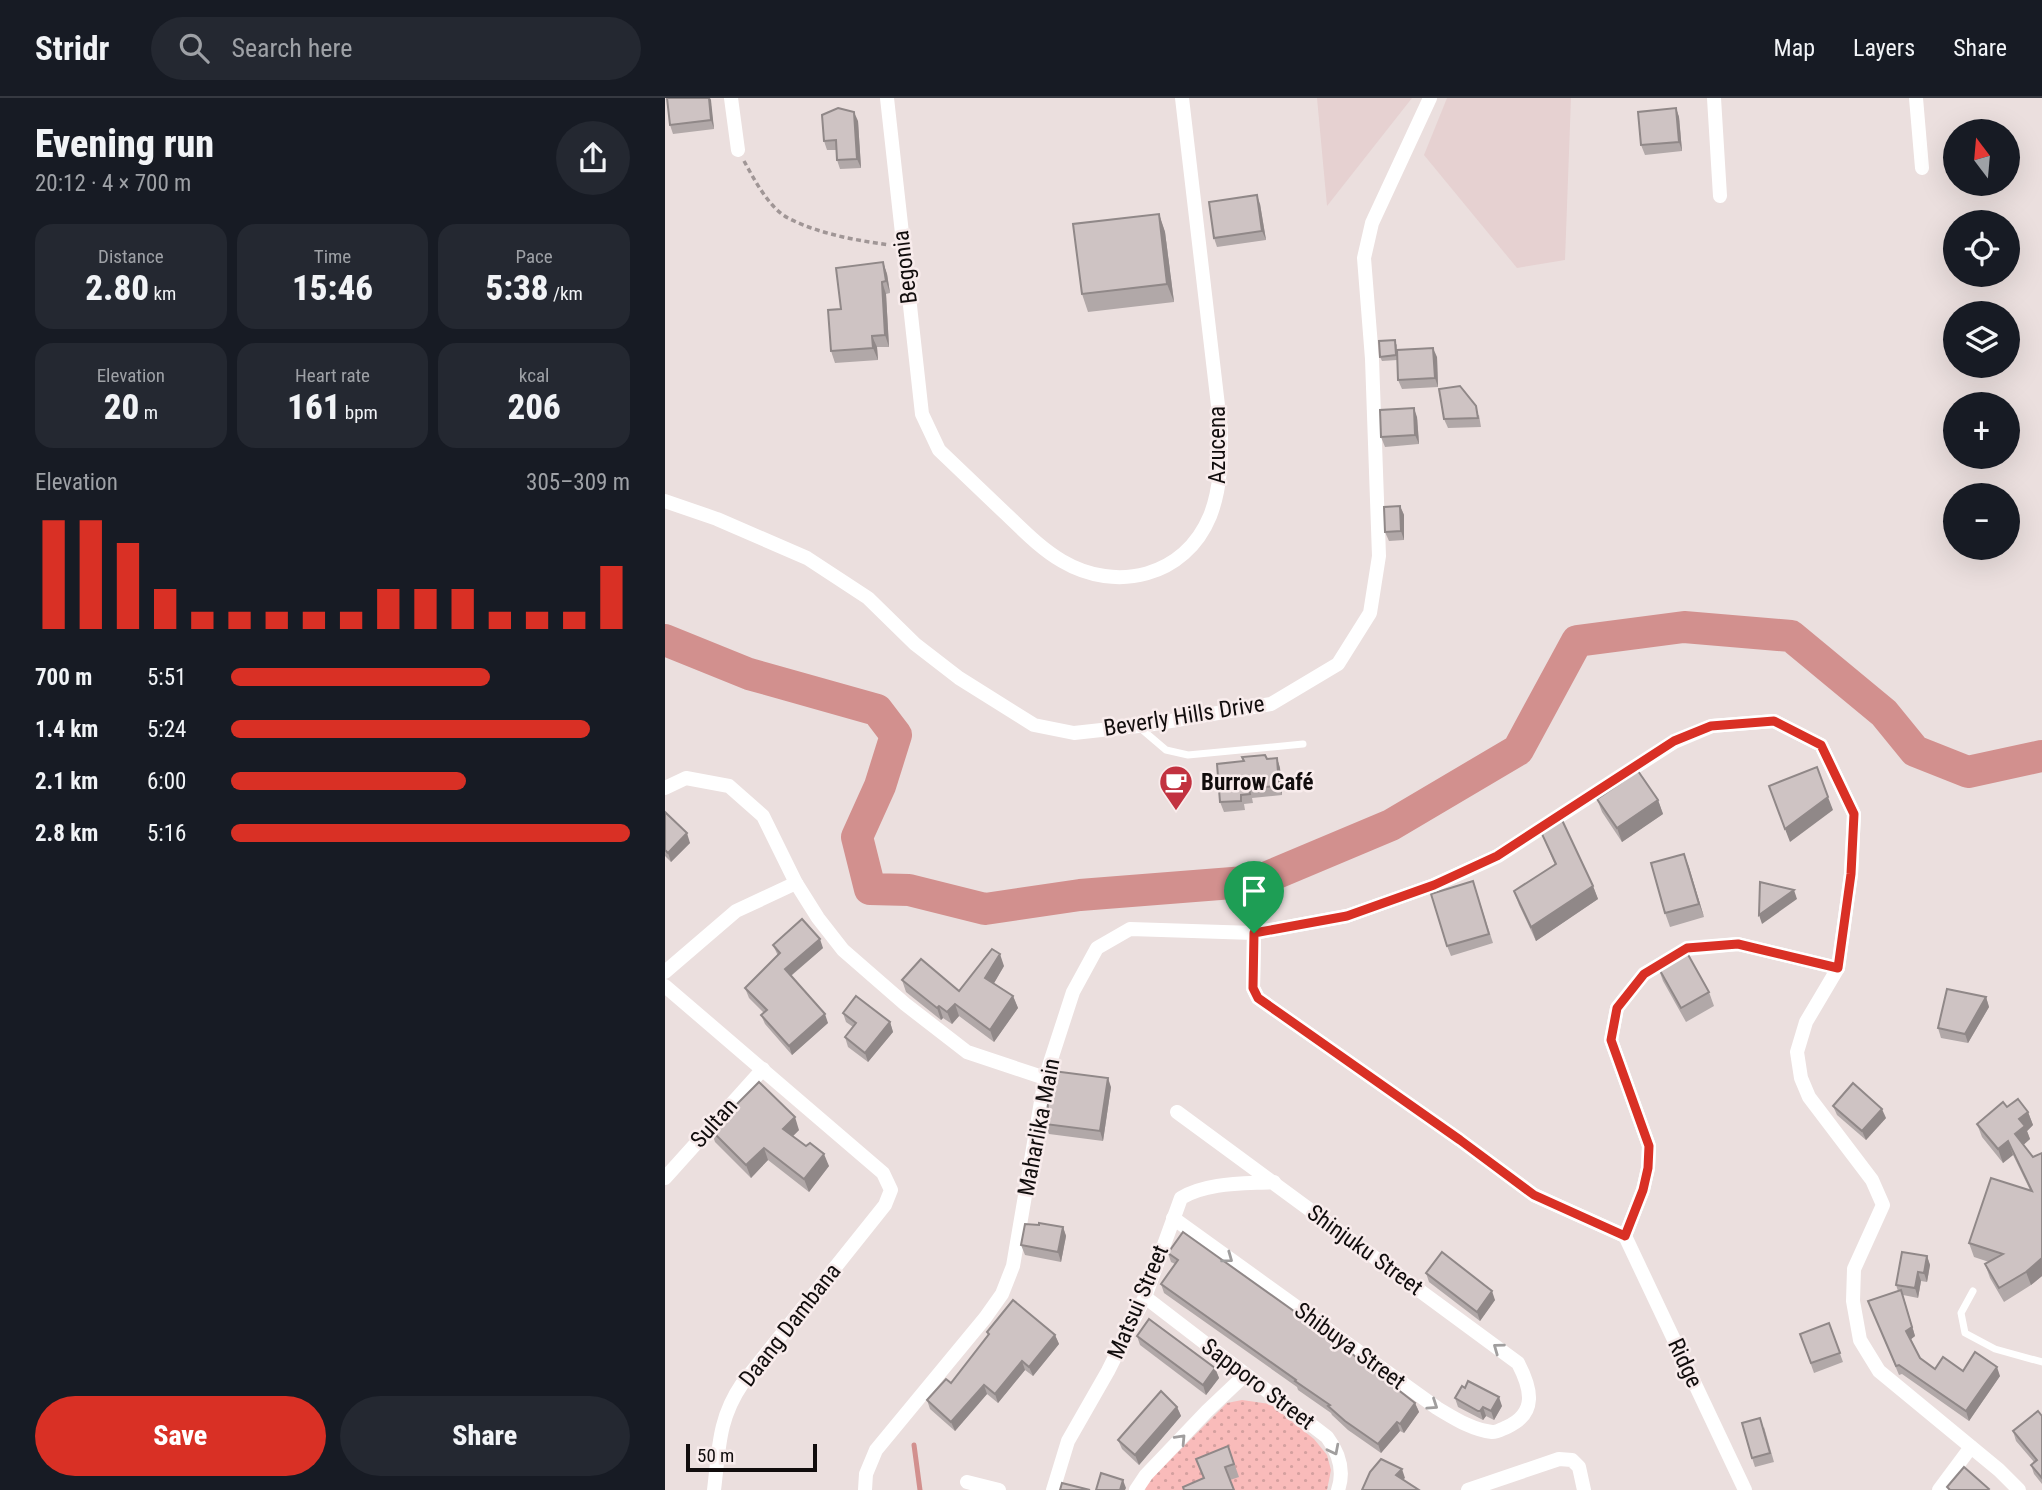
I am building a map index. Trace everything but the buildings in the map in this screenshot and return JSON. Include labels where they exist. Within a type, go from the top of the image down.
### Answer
[{"type":"street","points":[[731,98],[738,150]]},
{"type":"street","name":"Begonia","points":[[887,98],[922,414],[930,434]]},
{"type":"street","name":"Azucena","points":[[930,434],[939,450],[1036,542],[1087,574],[1108,578],[1149,573],[1186,552],[1198,538],[1217,495],[1221,468],[1221,431],[1182,98]]},
{"type":"street","name":"Beverly Hills Drive","points":[[665,501],[717,519],[807,558],[868,598],[915,643],[959,678],[1034,725],[1074,733],[1138,726],[1271,704],[1338,664],[1370,613],[1379,556],[1372,359],[1364,258],[1372,223],[1430,98]]},
{"type":"street","points":[[1714,98],[1720,195]]},
{"type":"street","points":[[1916,98],[1922,167]]},
{"type":"street","name":"Maharlika Main","points":[[865,1490],[866,1474],[876,1450],[1002,1294],[1013,1266],[1045,1078],[1073,992],[1097,948],[1130,929],[1254,933],[1347,916],[1434,885],[1497,856],[1674,741],[1711,726],[1774,721],[1821,745],[1854,814],[1851,874],[1838,968],[1806,1022],[1797,1052],[1801,1078],[1809,1097],[1872,1180],[1883,1205],[1854,1269],[1853,1301],[1860,1339],[1879,1371],[2019,1490]]},
{"type":"street","points":[[665,788],[686,778],[729,786],[763,816],[796,883],[843,950],[905,1004],[967,1052],[1045,1078]]},
{"type":"street","points":[[665,972],[736,911],[796,883]]},
{"type":"street","points":[[1254,933],[1253,988],[1258,998],[1534,1195],[1625,1236],[1643,1190],[1649,1146],[1611,1040],[1617,1008],[1637,982],[1644,974],[1687,948],[1738,944],[1838,968]]},
{"type":"street","points":[[665,986],[763,1069]]},
{"type":"street","name":"Daang Dambana","points":[[714,1490],[723,1422],[729,1402],[885,1205],[891,1190],[883,1173],[763,1069]]},
{"type":"street","name":"Sultan","points":[[665,1178],[763,1069]]},
{"type":"street","name":"Shinjuku Street","points":[[1177,1112],[1518,1363],[1527,1381],[1529,1403]]},
{"type":"street","name":"Matsui Street","points":[[1053,1490],[1068,1441],[1108,1371],[1145,1297],[1181,1198],[1192,1192],[1225,1186],[1274,1182]]},
{"type":"street","name":"Shibuya Street","points":[[1173,1218],[1437,1408],[1467,1425],[1495,1433],[1520,1421],[1529,1403]]},
{"type":"street","name":"Ridge","points":[[1625,1236],[1745,1490]]},
{"type":"street","name":"Sapporo Street","points":[[1145,1297],[1327,1437],[1337,1451],[1340,1464],[1341,1481],[1338,1490]]},
{"type":"street","points":[[1136,1490],[1146,1475],[1245,1375]]},
{"type":"street","points":[[1939,1490],[1971,1447]]},
{"type":"street","points":[[1468,1490],[1559,1458],[1572,1460],[1579,1467],[1584,1490]]},
{"type":"street","points":[[967,1482],[999,1490]]},
{"type":"lane","points":[[1138,726],[1166,750],[1188,755],[1303,744]]},
{"type":"lane","points":[[1973,1291],[1961,1313],[1965,1333],[1995,1349],[2042,1362]]},
{"type":"path","points":[[738,150],[759,188],[786,217],[843,238],[902,247]]},
{"type":"shaded area","points":[[1317,98],[1412,98],[1327,206]]},
{"type":"shaded area","points":[[1447,98],[1571,98],[1565,260],[1517,268],[1424,155]]},
{"type":"shaded area","points":[[1242,1400],[1270,1404],[1314,1439],[1327,1455],[1331,1470],[1327,1490],[1145,1490],[1148,1482],[1227,1403]]},
{"type":"waterway","points":[[665,640],[749,674],[877,710],[896,735],[880,786],[857,837],[870,889],[909,890],[985,909],[1080,895],[1258,881],[1391,825],[1518,750],[1577,641],[1684,627],[1791,636],[1884,713],[1915,751],[1968,772],[2042,756]]},
{"type":"waterway","points":[[914,1445],[920,1490]]},
{"type":"place","name":"Burrow Café","points":[[1176,812]]},
{"type":"route","points":[[1774,721],[1821,745],[1854,814],[1851,874],[1838,968],[1738,944],[1687,948],[1644,974],[1617,1008],[1611,1040],[1649,1146],[1643,1190],[1625,1236],[1534,1195],[1258,998],[1253,988],[1254,933],[1347,916],[1434,885],[1497,856],[1674,741],[1711,726],[1774,721]]}]
